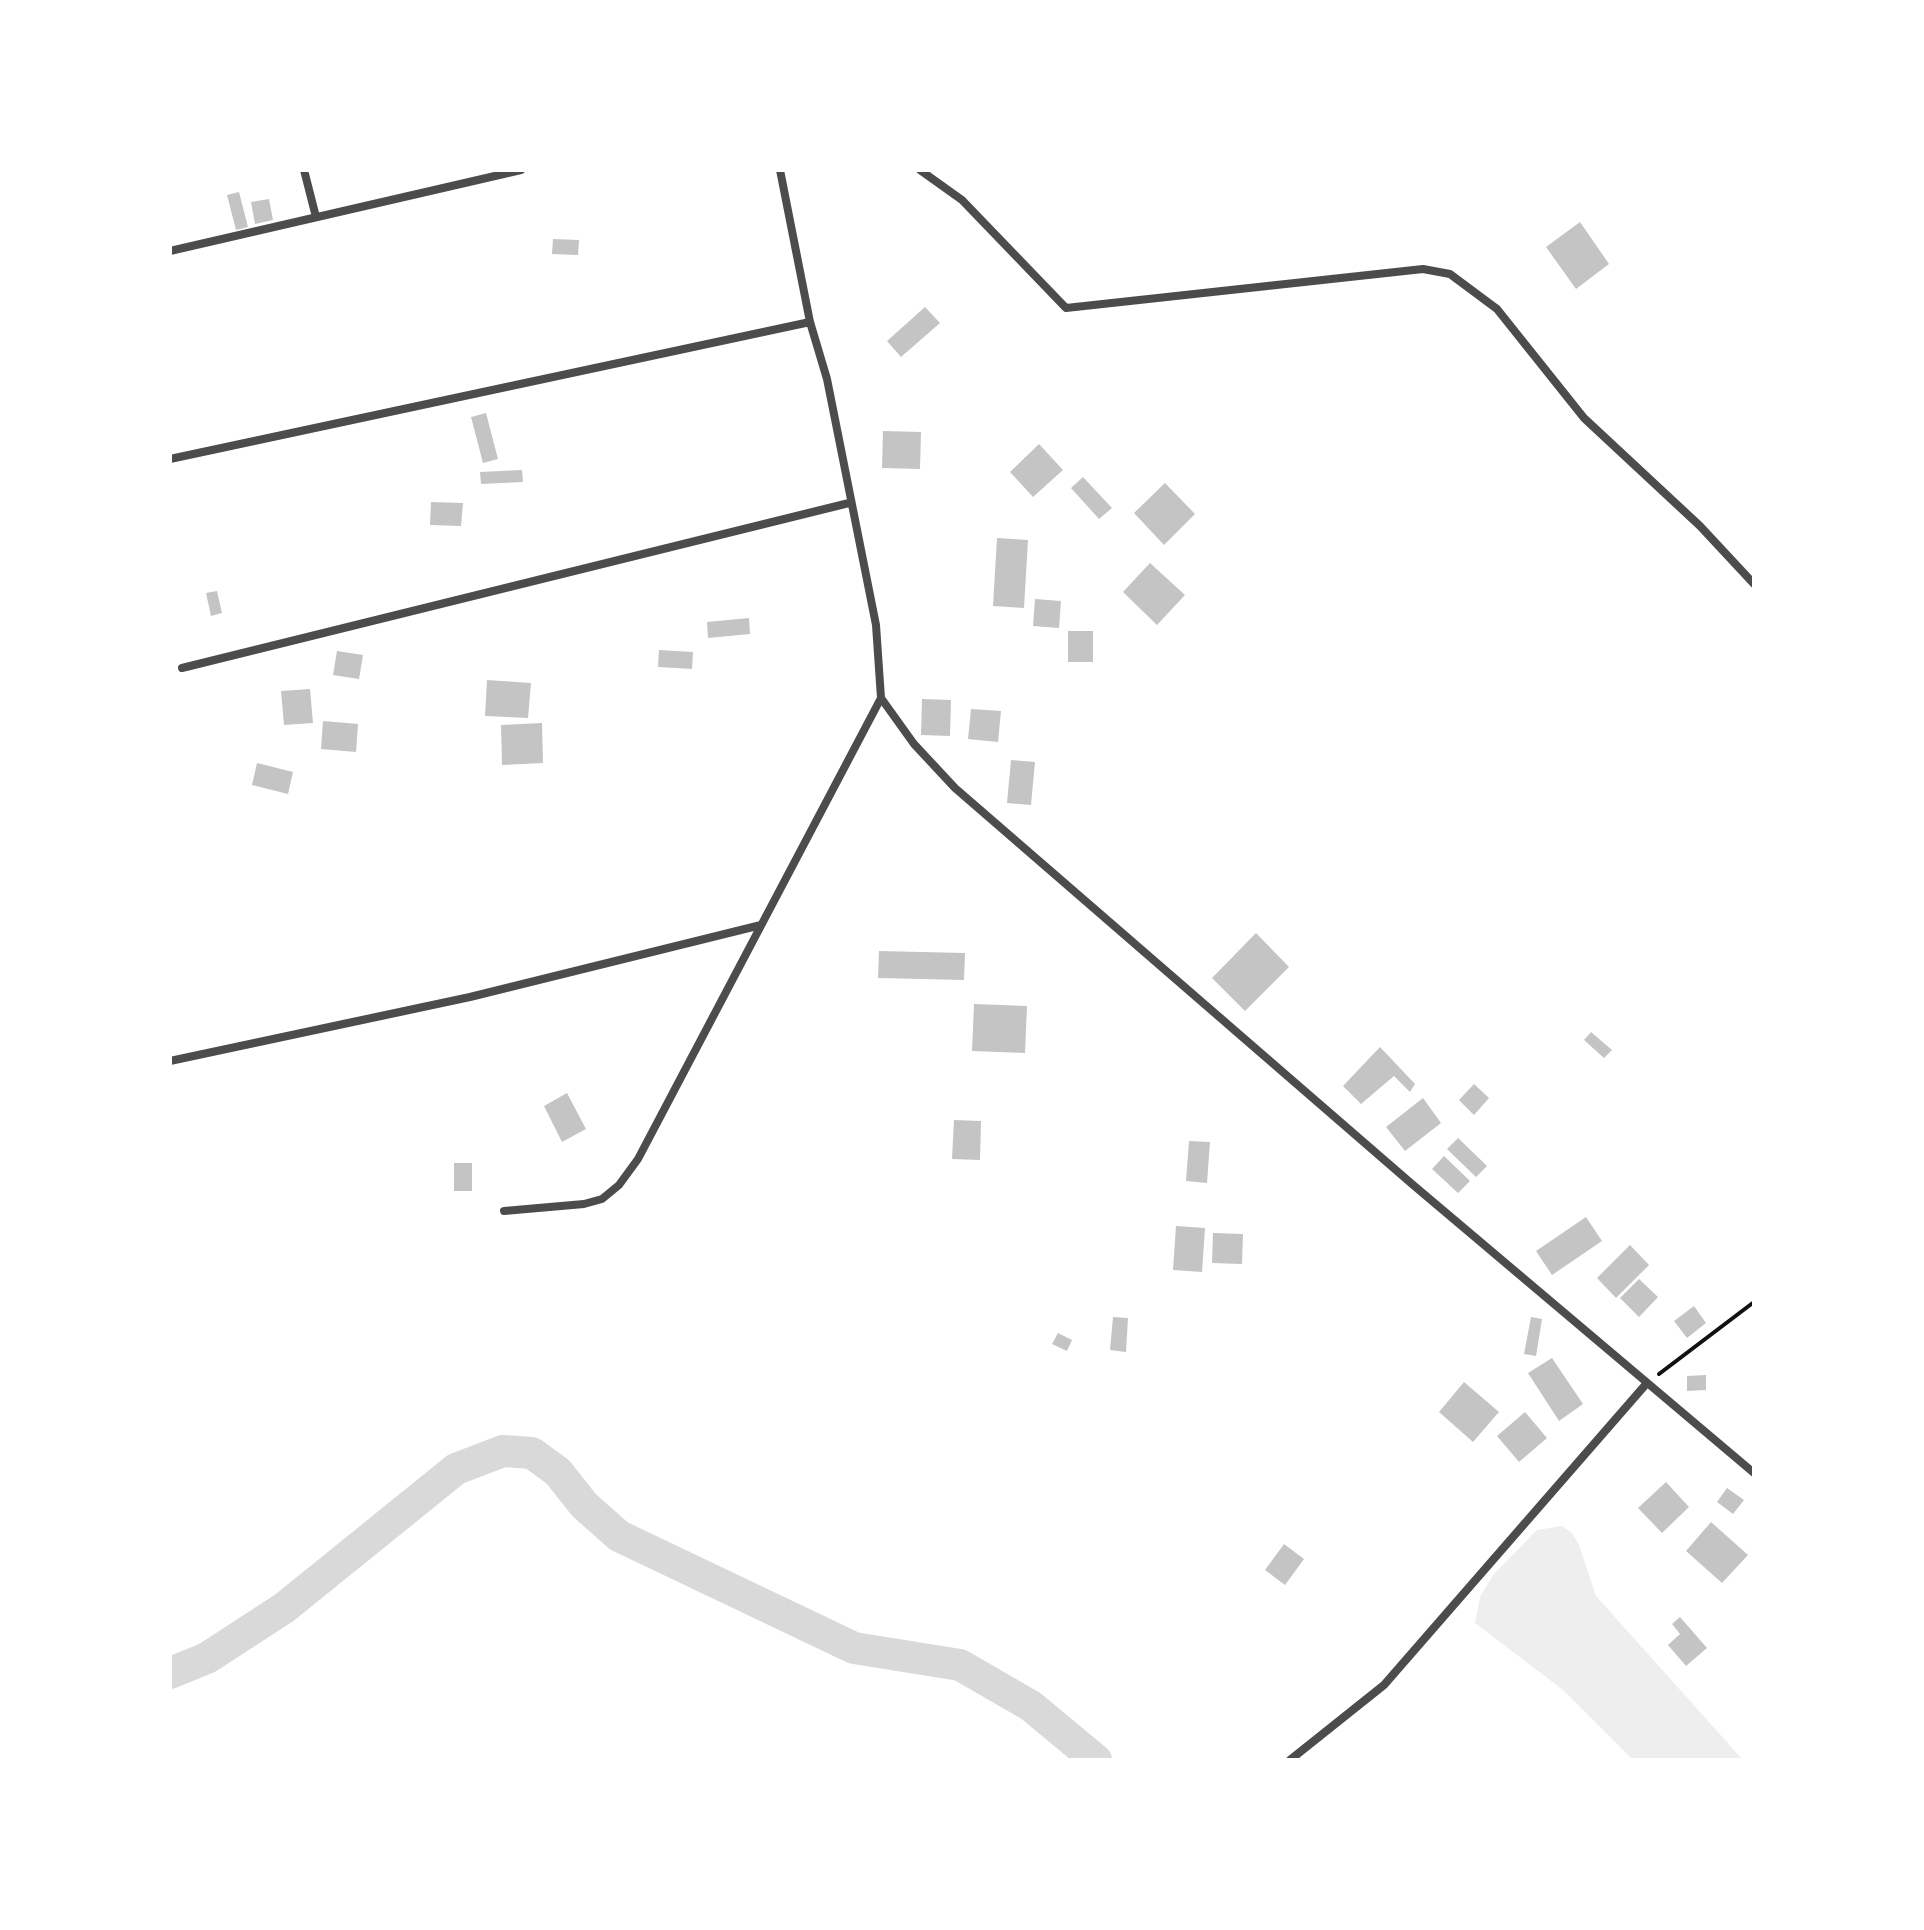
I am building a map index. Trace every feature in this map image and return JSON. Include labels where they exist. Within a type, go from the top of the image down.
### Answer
[{"type":"street","points":[[304,170],[316,217]]},
{"type":"street","points":[[170,251],[521,170]]},
{"type":"street","points":[[504,1211],[602,1199],[638,1159],[881,698],[876,625],[780,170]]},
{"type":"street","points":[[920,170],[962,200],[1066,308],[1423,270],[1450,274],[1496,309],[1584,418],[1711,536],[1754,584]]},
{"type":"street","points":[[170,459],[810,322]]},
{"type":"street","points":[[182,668],[850,503]]},
{"type":"street","points":[[881,698],[932,766],[955,788],[1412,1184],[1754,1473]]},
{"type":"street","points":[[170,1060],[470,997],[761,924]]},
{"type":"street","points":[[1290,1760],[1384,1684],[1647,1383]]},
{"type":"path","points":[[1647,1383],[1754,1302]]},
{"type":"shaded area","points":[[1562,1526],[1579,1545],[1596,1596],[1743,1760],[1633,1760],[1563,1690],[1475,1623],[1480,1597],[1493,1575],[1537,1530]]},
{"type":"building","points":[[239,192],[248,227],[236,230],[227,195]]},
{"type":"building","points":[[269,199],[273,220],[255,224],[251,202]]},
{"type":"building","points":[[1580,222],[1609,264],[1576,289],[1546,247]]},
{"type":"building","points":[[553,239],[579,240],[578,255],[552,254]]},
{"type":"building","points":[[925,307],[940,323],[901,357],[887,341]]},
{"type":"building","points":[[486,413],[498,459],[483,463],[471,417]]},
{"type":"building","points":[[883,431],[921,432],[920,469],[882,468]]},
{"type":"building","points":[[1039,444],[1063,470],[1033,497],[1010,472]]},
{"type":"building","points":[[522,470],[523,482],[481,484],[480,472]]},
{"type":"building","points":[[1083,477],[1112,508],[1099,519],[1071,488]]},
{"type":"building","points":[[1165,483],[1195,514],[1164,545],[1134,513]]},
{"type":"building","points":[[431,502],[463,503],[461,526],[430,525]]},
{"type":"building","points":[[997,538],[1028,540],[1024,608],[993,606]]},
{"type":"building","points":[[1150,563],[1185,595],[1157,625],[1123,592]]},
{"type":"building","points":[[217,591],[222,613],[211,616],[206,593]]},
{"type":"building","points":[[1035,599],[1061,601],[1059,628],[1033,626]]},
{"type":"building","points":[[749,618],[750,634],[708,638],[707,622]]},
{"type":"building","points":[[1068,631],[1093,631],[1093,662],[1068,662]]},
{"type":"building","points":[[659,650],[693,652],[692,669],[658,667]]},
{"type":"building","points":[[337,651],[363,655],[359,679],[333,675]]},
{"type":"building","points":[[487,680],[531,683],[528,718],[485,716]]},
{"type":"building","points":[[310,689],[313,723],[284,725],[281,691]]},
{"type":"building","points":[[922,699],[951,700],[950,736],[921,735]]},
{"type":"building","points":[[971,709],[1001,711],[998,742],[968,739]]},
{"type":"building","points":[[323,721],[358,724],[356,752],[321,749]]},
{"type":"building","points":[[542,723],[543,763],[502,765],[501,725]]},
{"type":"building","points":[[1011,760],[1035,762],[1031,805],[1007,803]]},
{"type":"building","points":[[257,763],[293,772],[288,794],[252,785]]},
{"type":"building","points":[[1256,933],[1289,967],[1245,1011],[1212,978]]},
{"type":"building","points":[[879,951],[965,953],[964,980],[878,978]]},
{"type":"building","points":[[974,1004],[1027,1006],[1025,1053],[972,1051]]},
{"type":"building","points":[[1591,1032],[1612,1050],[1604,1058],[1584,1040]]},
{"type":"building","points":[[1380,1047],[1415,1084],[1410,1092],[1394,1076],[1361,1104],[1343,1086]]},
{"type":"building","points":[[1474,1084],[1489,1098],[1474,1115],[1459,1100]]},
{"type":"building","points":[[567,1093],[586,1129],[562,1142],[544,1106]]},
{"type":"building","points":[[1423,1098],[1441,1123],[1405,1151],[1386,1127]]},
{"type":"building","points":[[954,1120],[981,1121],[980,1160],[952,1159]]},
{"type":"building","points":[[1458,1138],[1487,1166],[1476,1177],[1447,1149]]},
{"type":"building","points":[[1189,1141],[1210,1142],[1207,1183],[1186,1181]]},
{"type":"building","points":[[1444,1156],[1470,1181],[1458,1193],[1432,1169]]},
{"type":"building","points":[[454,1163],[472,1163],[472,1191],[454,1191]]},
{"type":"building","points":[[1586,1217],[1602,1241],[1552,1275],[1536,1251]]},
{"type":"building","points":[[1176,1226],[1205,1228],[1202,1272],[1173,1270]]},
{"type":"building","points":[[1213,1233],[1243,1234],[1242,1264],[1212,1263]]},
{"type":"building","points":[[1630,1245],[1649,1265],[1616,1298],[1597,1278]]},
{"type":"building","points":[[1639,1279],[1658,1297],[1639,1317],[1620,1298]]},
{"type":"building","points":[[1694,1306],[1706,1323],[1687,1338],[1674,1321]]},
{"type":"building","points":[[1113,1317],[1128,1318],[1126,1352],[1110,1350]]},
{"type":"building","points":[[1531,1317],[1542,1319],[1536,1356],[1524,1354]]},
{"type":"building","points":[[1058,1333],[1072,1340],[1067,1351],[1052,1344]]},
{"type":"building","points":[[1552,1358],[1583,1404],[1559,1421],[1528,1373]]},
{"type":"building","points":[[1706,1375],[1706,1390],[1687,1391],[1687,1376]]},
{"type":"building","points":[[1464,1382],[1499,1412],[1473,1442],[1439,1412]]},
{"type":"building","points":[[1525,1412],[1547,1438],[1519,1462],[1497,1436]]},
{"type":"building","points":[[1666,1482],[1689,1507],[1662,1533],[1638,1508]]},
{"type":"building","points":[[1727,1488],[1744,1500],[1733,1514],[1717,1502]]},
{"type":"building","points":[[1711,1522],[1748,1555],[1722,1583],[1686,1551]]},
{"type":"building","points":[[1284,1544],[1304,1559],[1285,1585],[1265,1570]]},
{"type":"building","points":[[1680,1617],[1707,1648],[1686,1666],[1668,1645],[1680,1634],[1672,1624]]},
{"type":"waterway","points":[[170,1673],[207,1658],[284,1608],[456,1469],[503,1451],[532,1453],[558,1472],[584,1505],[619,1536],[854,1648],[960,1665],[1031,1706],[1096,1760]]}]
